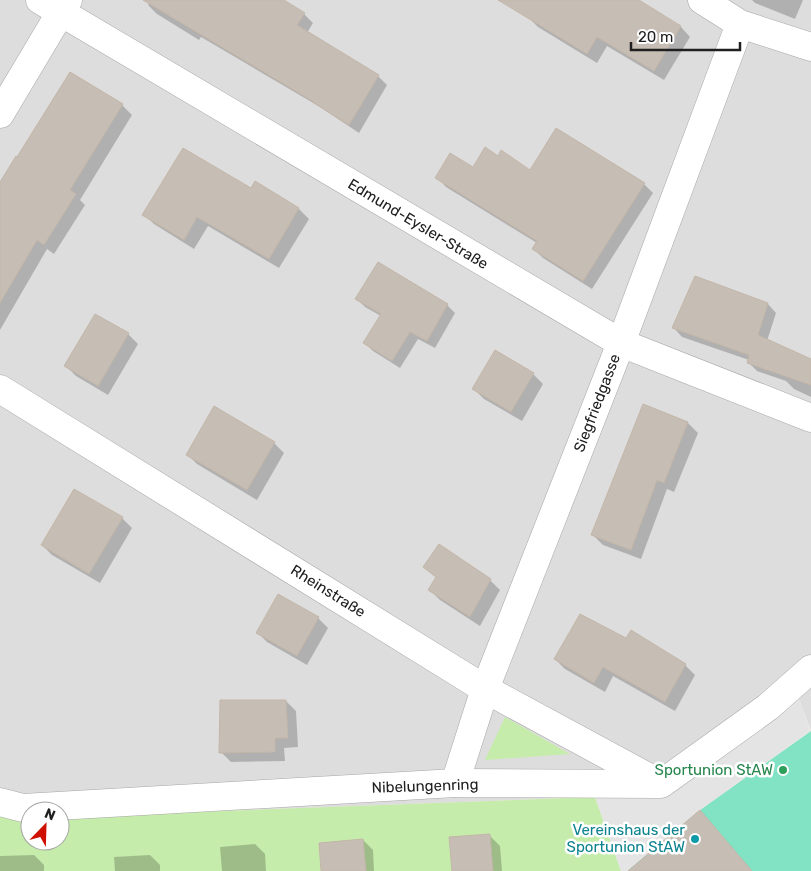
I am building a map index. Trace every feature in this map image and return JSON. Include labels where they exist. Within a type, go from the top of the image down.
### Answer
[{"type":"street","points":[[702,0],[740,24],[811,47]]},
{"type":"street","points":[[0,114],[56,4]]},
{"type":"street","name":"Edmund-Eysler-Straße","points":[[56,4],[620,343],[811,418]]},
{"type":"street","name":"Siegfriedgasse","points":[[455,783],[485,688],[620,343],[740,24]]},
{"type":"street","name":"Rheinstraße","points":[[0,389],[485,688],[661,784]]},
{"type":"street","points":[[661,784],[768,707],[811,669]]},
{"type":"street","name":"Nibelungenring","points":[[0,802],[23,808],[455,783],[661,784]]},
{"type":"shaded area","points":[[0,0],[811,0],[811,731],[798,696],[664,790],[595,797],[70,817],[70,801],[20,801],[20,818],[6,819],[0,817]]},
{"type":"shaded area","points":[[798,695],[810,731],[700,810],[627,871],[621,871],[595,797],[664,789]]},
{"type":"green space","points":[[505,717],[570,754],[485,760]]},
{"type":"green space","name":"Sportunion StAW","points":[[811,731],[811,871],[627,871],[700,810]]},
{"type":"green space","points":[[595,797],[621,871],[0,871],[0,817],[20,818],[20,851],[70,851],[70,817]]},
{"type":"building","points":[[143,0],[284,0],[305,13],[297,25],[379,75],[349,125],[314,102]]},
{"type":"building","points":[[498,0],[639,0],[681,26],[654,71],[597,37],[587,54]]},
{"type":"building","points":[[70,72],[123,104],[70,190],[76,194],[44,245],[37,240],[0,303],[0,182]]},
{"type":"building","points":[[556,128],[645,183],[583,281],[532,249],[537,241],[435,178],[450,153],[473,167],[485,147],[498,156],[501,150],[530,170]]},
{"type":"building","points":[[183,148],[251,188],[255,181],[299,208],[269,259],[197,217],[184,240],[142,215]]},
{"type":"building","points":[[378,262],[448,304],[427,341],[410,332],[392,361],[363,343],[381,314],[355,299]]},
{"type":"building","points":[[695,276],[768,303],[758,335],[811,359],[811,385],[747,363],[749,355],[672,328]]},
{"type":"building","points":[[95,314],[129,333],[98,386],[64,366]]},
{"type":"building","points":[[495,350],[534,373],[511,412],[472,389]]},
{"type":"building","points":[[643,404],[688,422],[664,483],[657,480],[631,550],[591,535]]},
{"type":"building","points":[[214,406],[275,442],[247,490],[186,455]]},
{"type":"building","points":[[74,489],[123,517],[89,574],[41,545]]},
{"type":"building","points":[[439,544],[491,579],[470,617],[428,590],[436,577],[423,567]]},
{"type":"building","points":[[278,594],[319,617],[297,656],[256,633]]},
{"type":"building","points":[[580,614],[626,638],[631,630],[686,664],[665,702],[603,667],[594,683],[554,659]]},
{"type":"building","points":[[220,700],[286,700],[288,738],[275,738],[275,752],[219,753]]},
{"type":"building","name":"Vereinshaus der Sportunion StAW","points":[[700,810],[752,871],[628,871]]},
{"type":"building","points":[[490,834],[493,871],[452,871],[449,837]]},
{"type":"building","points":[[363,839],[366,871],[321,871],[319,843]]},
{"type":"place","name":"Sportunion StAW","points":[[783,770]]},
{"type":"place","name":"Vereinshaus der Sportunion StAW","points":[[695,839]]}]
